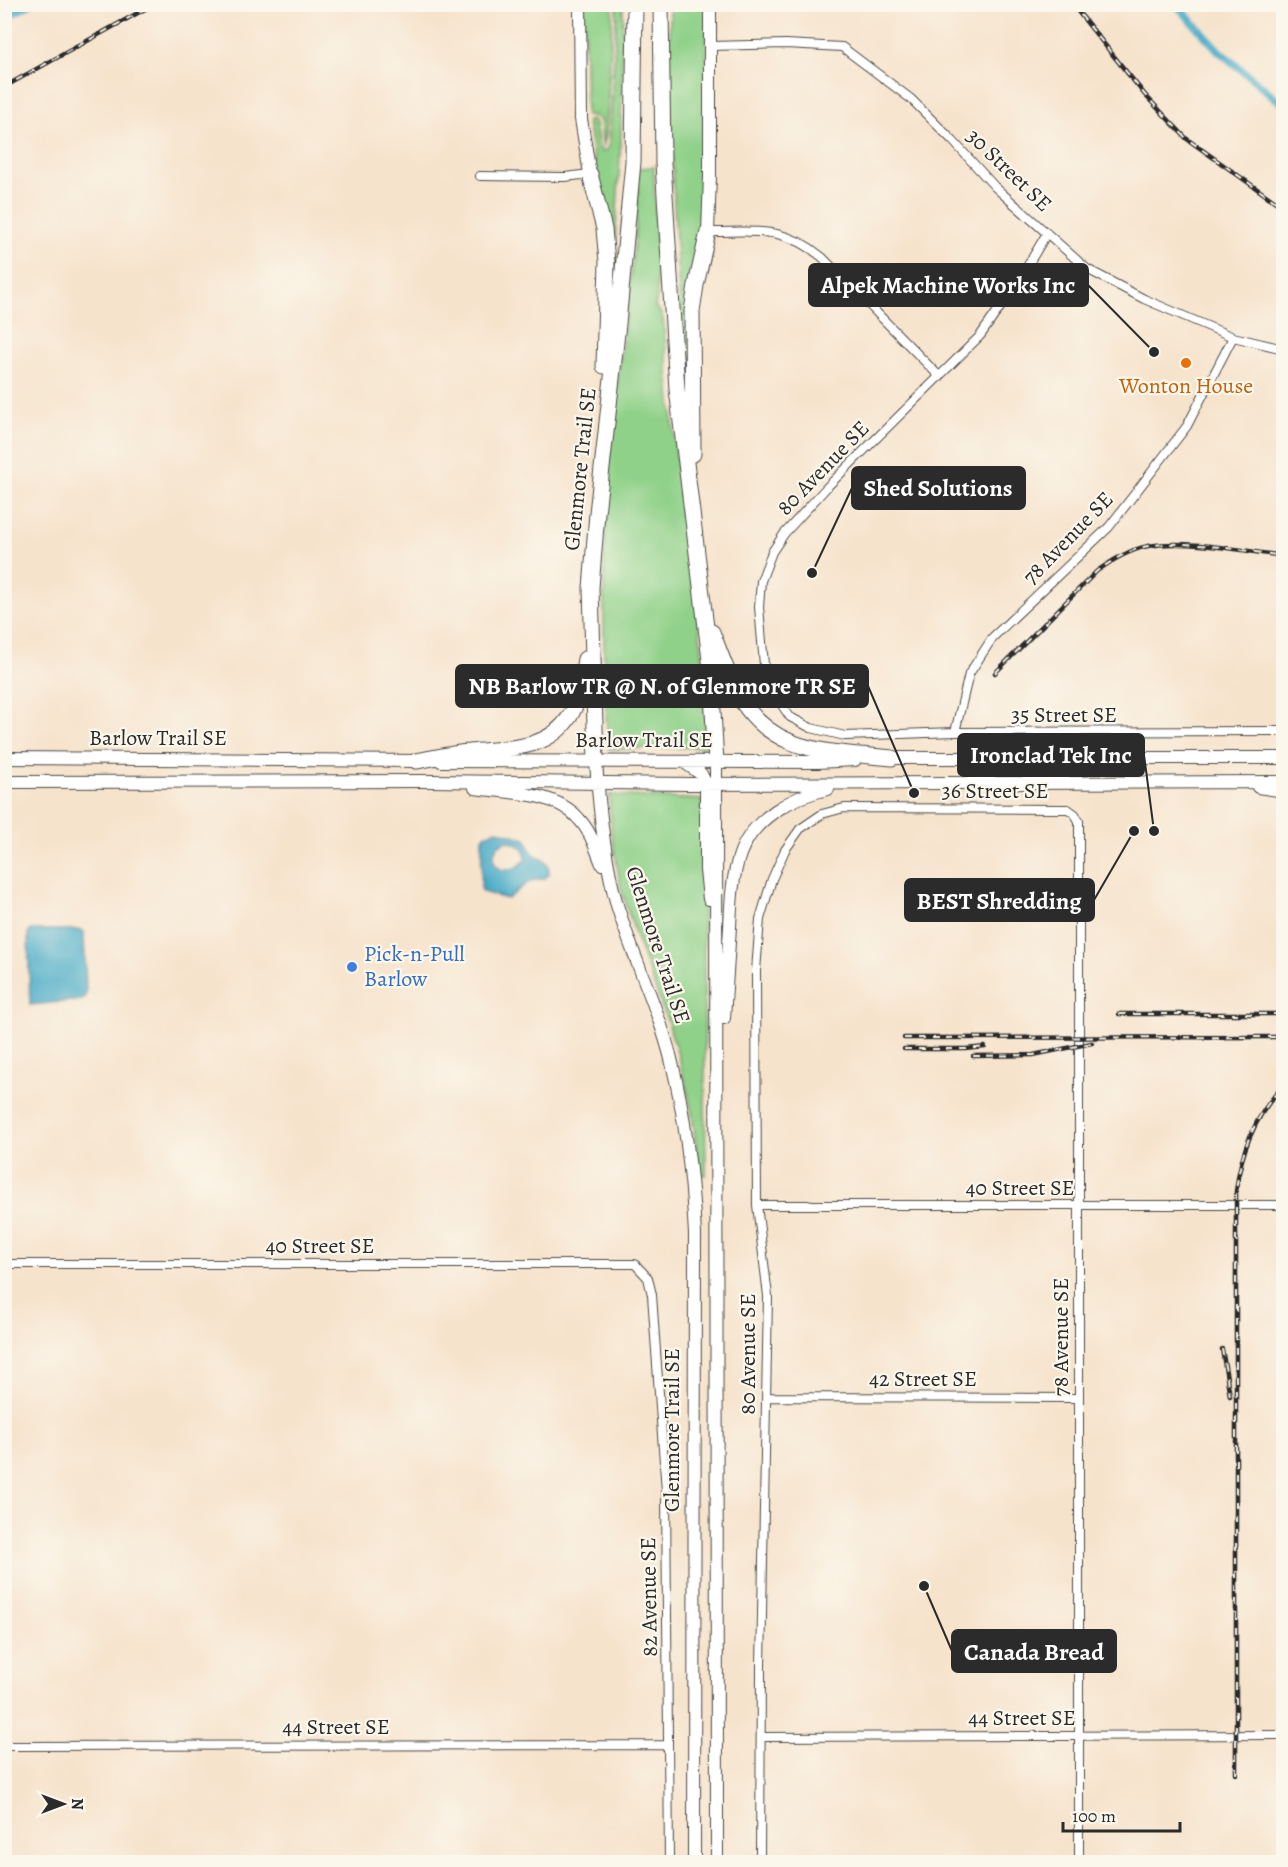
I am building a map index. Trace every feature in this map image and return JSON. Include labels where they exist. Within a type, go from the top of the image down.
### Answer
[{"type":"highway","name":"Glenmore Trail SE","points":[[596,761],[591,617],[597,513],[633,162],[635,4]]},
{"type":"highway","points":[[661,4],[663,163],[676,388],[710,660],[716,762]]},
{"type":"highway","points":[[590,174],[604,228],[608,277],[597,513]]},
{"type":"highway","points":[[694,529],[692,311],[708,232]]},
{"type":"highway","points":[[705,614],[735,688],[751,714],[774,735],[788,742],[817,750],[892,758]]},
{"type":"highway","points":[[416,761],[467,752],[534,745],[559,729],[569,719],[576,706],[591,617]]},
{"type":"main road","points":[[580,4],[581,120],[590,174]]},
{"type":"main road","points":[[708,232],[710,4]]},
{"type":"main road","name":"Barlow Trail SE","points":[[4,758],[817,762],[892,758],[1284,758]]},
{"type":"main road","name":"Glenmore Trail SE","points":[[596,761],[608,870],[617,904],[650,993],[672,1062],[684,1117],[691,1167],[695,1234],[694,1863]]},
{"type":"main road","points":[[683,762],[702,774],[711,784]]},
{"type":"main road","points":[[711,784],[716,762]]},
{"type":"main road","points":[[429,781],[542,798],[556,802],[570,810],[580,819],[595,845],[617,904]]},
{"type":"main road","name":"Barlow Trail SE","points":[[4,782],[429,781],[711,784],[1284,782]]},
{"type":"main road","points":[[1233,782],[1284,791]]},
{"type":"main road","name":"Glenmore Trail SE","points":[[711,784],[706,870],[716,966],[717,1863]]},
{"type":"main road","points":[[717,1069],[723,1032],[732,890],[740,853],[753,832],[780,807],[806,794],[865,784]]},
{"type":"street","name":"30 Street SE","points":[[711,46],[786,44],[842,47],[911,99],[994,187],[1087,269],[1144,299],[1233,338],[1284,349]]},
{"type":"street","points":[[480,176],[565,177],[590,174]]},
{"type":"street","points":[[708,232],[765,231],[782,234],[808,245],[940,377]]},
{"type":"street","name":"80 Avenue SE","points":[[844,736],[811,728],[790,717],[777,698],[764,665],[759,607],[761,581],[771,552],[784,534],[826,488],[980,336],[1018,282],[1047,232]]},
{"type":"street","name":"78 Avenue SE","points":[[955,732],[969,674],[993,637],[1109,527],[1187,426],[1233,338]]},
{"type":"street","name":"35 Street SE","points":[[844,736],[955,732],[1284,731]]},
{"type":"street","name":"36 Street SE","points":[[785,850],[800,830],[822,814],[844,808],[1068,809],[1075,814]]},
{"type":"street","name":"78 Avenue SE","points":[[1075,814],[1079,820],[1079,1863]]},
{"type":"street","name":"80 Avenue SE","points":[[760,1863],[768,1296],[757,1205],[756,971],[760,919],[772,879],[785,850]]},
{"type":"street","name":"40 Street SE","points":[[757,1205],[1284,1205]]},
{"type":"street","name":"40 Street SE","points":[[4,1264],[635,1264]]},
{"type":"street","name":"82 Avenue SE","points":[[635,1264],[648,1278],[652,1295],[664,1456],[668,1556],[669,1863]]},
{"type":"street","name":"42 Street SE","points":[[767,1397],[1078,1398]]},
{"type":"street","name":"44 Street SE","points":[[761,1737],[1284,1735]]},
{"type":"street","name":"44 Street SE","points":[[4,1746],[668,1745]]},
{"type":"green space","points":[[584,5],[613,5],[606,134],[603,148],[600,120],[595,116],[586,116]]},
{"type":"green space","points":[[617,5],[623,5],[621,138],[614,264],[587,121],[594,120],[599,148],[602,152],[606,151],[609,146]]},
{"type":"green space","points":[[670,5],[707,5],[705,207],[687,358],[684,358],[675,226]]},
{"type":"green space","points":[[654,167],[657,297],[655,307],[663,319],[677,464],[702,649],[706,747],[608,749],[604,590],[605,526],[610,453],[634,250],[639,168]]},
{"type":"green space","points":[[609,795],[702,800],[706,1175],[700,1175],[691,1107],[679,1058],[621,888],[612,836]]},
{"type":"water","points":[[497,830],[526,839],[532,852],[546,862],[549,874],[544,879],[528,883],[507,899],[483,892],[481,888],[482,840],[485,835]],"holes":[[[506,841],[517,844],[526,859],[515,867],[502,870],[495,863],[494,854],[495,850]]]},
{"type":"water","points":[[31,930],[82,930],[84,932],[86,994],[82,1000],[30,1005],[28,933]]},
{"type":"waterway","points":[[4,18],[30,4]]},
{"type":"waterway","points":[[1176,4],[1219,51],[1284,105]]},
{"type":"railway","points":[[4,87],[154,4]]},
{"type":"railway","points":[[1072,4],[1145,95],[1187,139],[1284,208]]},
{"type":"railway","points":[[995,673],[1097,571],[1134,550],[1148,546],[1179,544],[1215,546],[1284,556]]},
{"type":"railway","points":[[1119,1014],[1284,1014]]},
{"type":"railway","points":[[904,1038],[1284,1037]]},
{"type":"railway","points":[[973,1056],[1033,1055],[1092,1043]]},
{"type":"railway","points":[[904,1049],[985,1047]]},
{"type":"railway","points":[[1236,1774],[1236,1191],[1238,1176],[1251,1134],[1265,1108],[1284,1085]]},
{"type":"railway","points":[[1222,1349],[1230,1396]]},
{"type":"place","name":"Alpek Machine Works Inc","points":[[1154,352]]},
{"type":"place","name":"Wonton House","points":[[1186,363]]},
{"type":"place","name":"Shed Solutions","points":[[812,573]]},
{"type":"place","name":"NB Barlow TR @ N. of Glenmore TR SE","points":[[914,793]]},
{"type":"place","name":"BEST Shredding","points":[[1134,831]]},
{"type":"place","name":"Ironclad Tek Inc","points":[[1154,831]]},
{"type":"place","name":"Pick-n-Pull Barlow","points":[[352,967]]},
{"type":"place","name":"Canada Bread","points":[[924,1586]]}]
